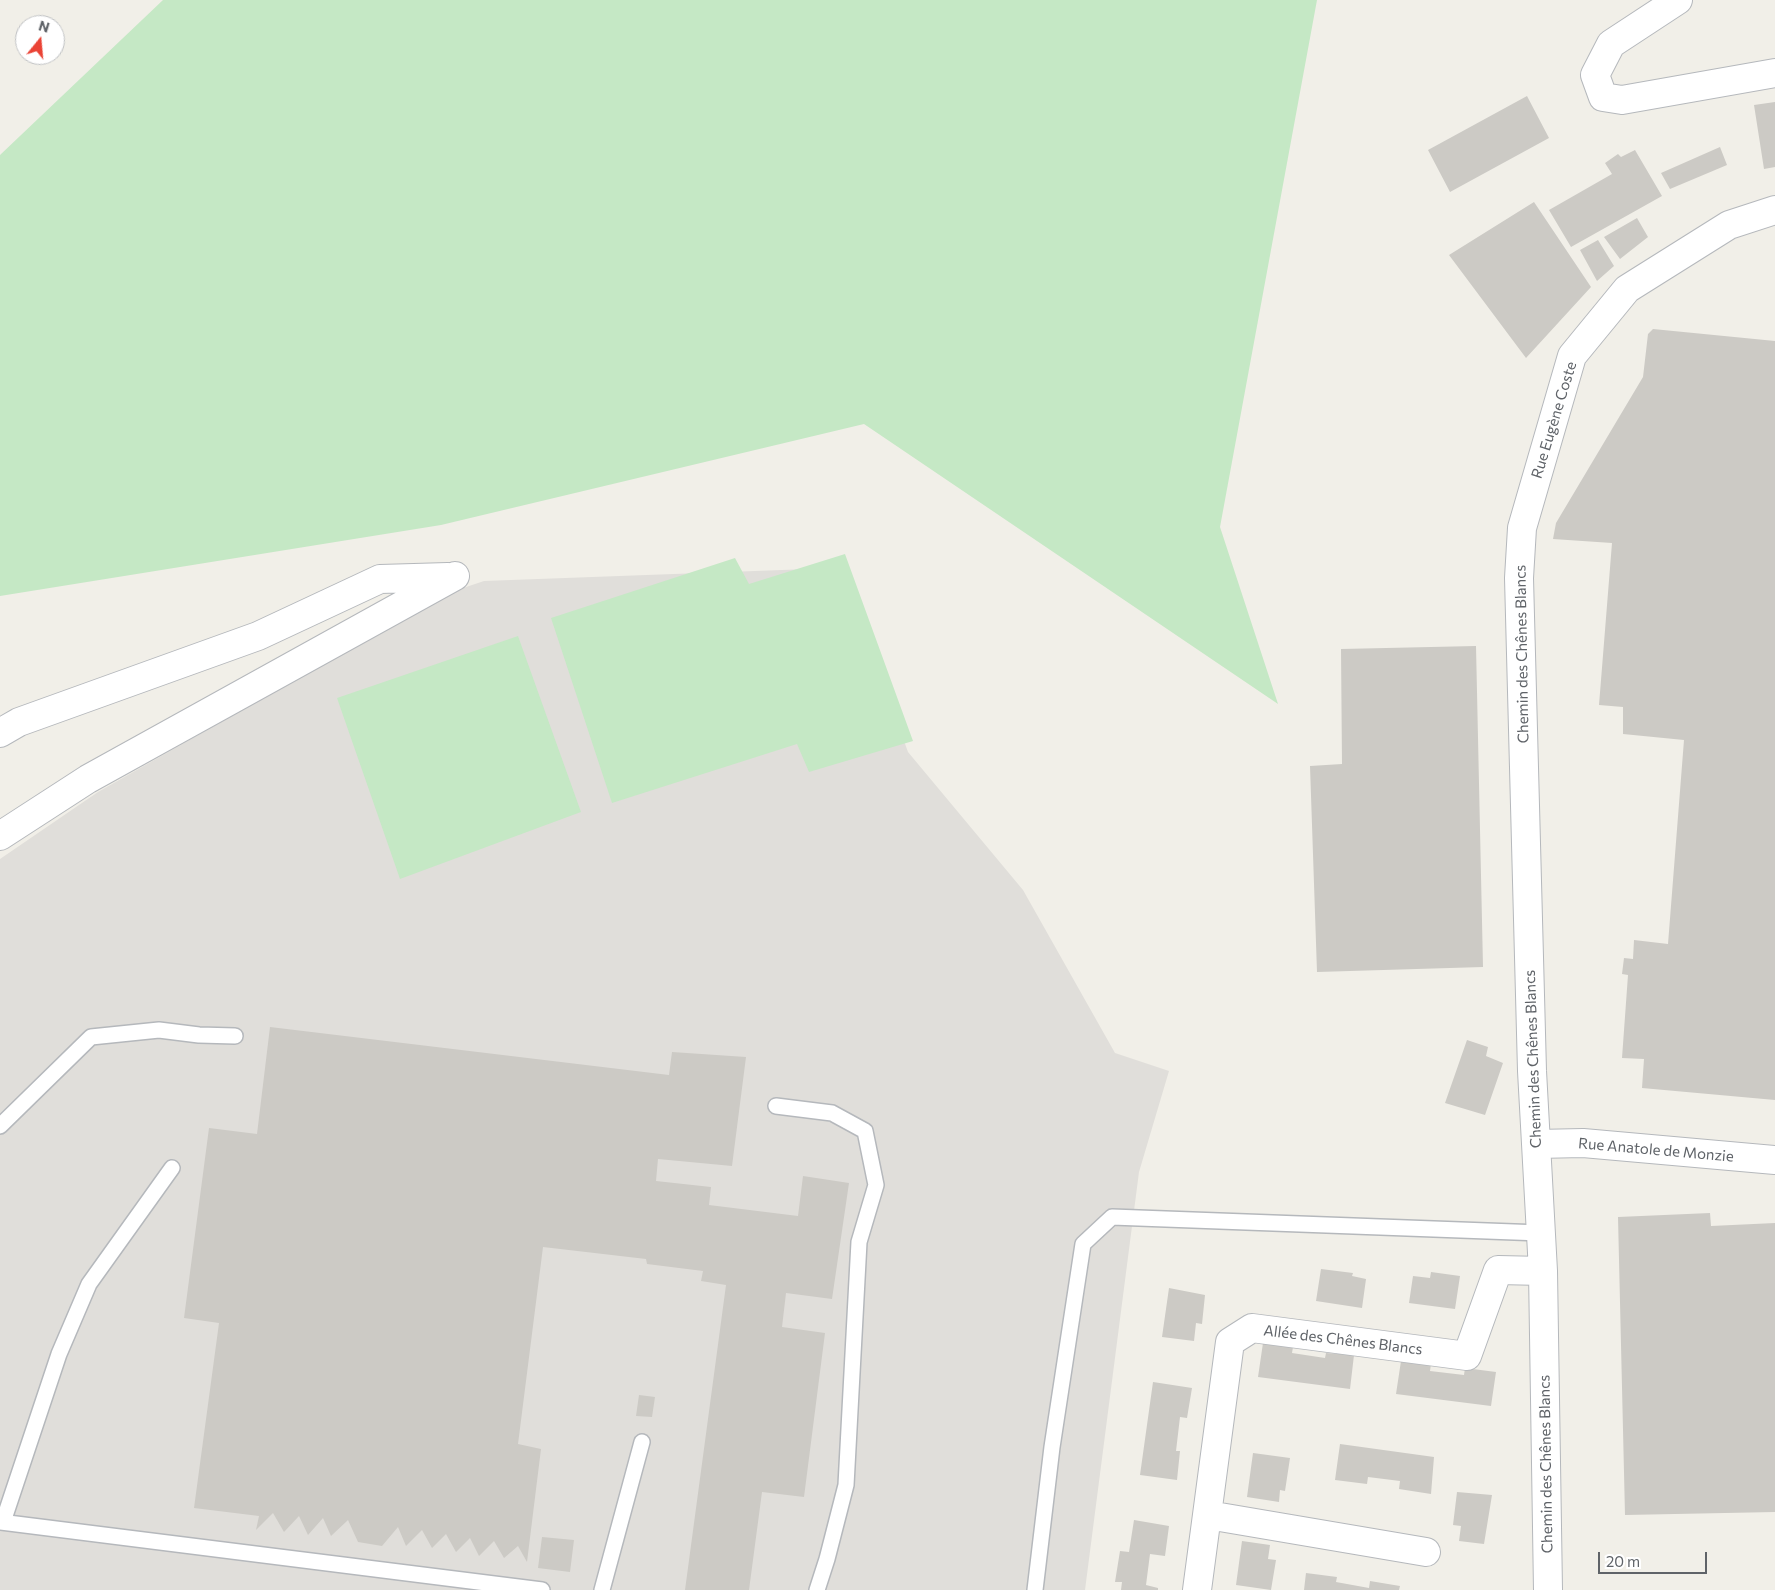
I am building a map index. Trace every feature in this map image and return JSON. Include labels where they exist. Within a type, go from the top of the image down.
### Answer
[{"type":"street","points":[[1678,0],[1611,44],[1595,75],[1603,97],[1622,100],[1775,72]]},
{"type":"street","name":"Rue Eugène Coste","points":[[1522,528],[1572,356],[1627,289],[1729,225],[1775,210]]},
{"type":"street","name":"Chemin des Chênes Blancs","points":[[1522,528],[1518,578],[1532,1071],[1543,1271],[1548,1590]]},
{"type":"street","points":[[0,733],[18,722],[258,636],[380,579],[455,576],[88,779],[0,836]]},
{"type":"street","name":"Rue Anatole de Monzie","points":[[1537,1144],[1583,1143],[1775,1160]]},
{"type":"street","name":"Allée des Chênes Blancs","points":[[1197,1590],[1230,1342],[1252,1328],[1467,1356],[1498,1270],[1543,1271]]},
{"type":"street","points":[[1208,1515],[1426,1552]]},
{"type":"lane","points":[[0,1126],[91,1036],[159,1030],[199,1035],[235,1036]]},
{"type":"lane","points":[[776,1106],[832,1113],[865,1130],[876,1185],[859,1242],[846,1485],[818,1590]]},
{"type":"lane","points":[[172,1168],[89,1284],[59,1354],[2,1522],[542,1590]]},
{"type":"lane","points":[[1035,1590],[1052,1447],[1083,1244],[1112,1217],[1541,1233]]},
{"type":"lane","points":[[602,1590],[642,1442]]},
{"type":"shaded area","points":[[837,557],[908,752],[1023,890],[1115,1053],[1169,1071],[1139,1172],[1085,1590],[0,1590],[0,859],[98,792],[448,593],[484,581],[809,569]]},
{"type":"green space","points":[[163,0],[1317,0],[1220,527],[1278,704],[864,424],[441,525],[0,596],[0,155]]},
{"type":"green space","points":[[845,554],[913,741],[809,772],[797,744],[612,803],[551,618],[735,558],[749,584]]},
{"type":"green space","points":[[518,636],[581,812],[400,879],[337,698]]},
{"type":"building","points":[[1527,96],[1549,138],[1450,192],[1428,150]]},
{"type":"building","points":[[1775,102],[1775,167],[1764,169],[1754,105]]},
{"type":"building","points":[[1720,147],[1727,165],[1670,189],[1661,173]]},
{"type":"building","points":[[1635,150],[1662,196],[1571,247],[1549,210],[1612,174],[1605,163],[1618,154],[1621,157]]},
{"type":"building","points":[[1534,202],[1591,287],[1526,358],[1449,255]]},
{"type":"building","points":[[1637,218],[1648,237],[1620,259],[1604,237]]},
{"type":"building","points":[[1598,240],[1614,266],[1597,281],[1580,250]]},
{"type":"building","points":[[1653,329],[1775,341],[1775,1100],[1642,1088],[1644,1059],[1622,1058],[1628,975],[1622,974],[1624,958],[1633,959],[1634,940],[1668,944],[1684,740],[1623,734],[1623,707],[1599,705],[1612,543],[1553,539],[1556,523],[1643,377],[1648,334]]},
{"type":"building","points":[[1476,646],[1483,967],[1317,972],[1310,766],[1342,764],[1341,649]]},
{"type":"building","points":[[270,1027],[669,1075],[672,1052],[746,1057],[732,1166],[658,1159],[656,1181],[711,1187],[709,1205],[798,1216],[803,1176],[849,1183],[832,1299],[786,1293],[782,1327],[825,1333],[804,1497],[762,1492],[749,1590],[685,1590],[726,1285],[701,1281],[703,1271],[647,1264],[646,1259],[543,1247],[518,1444],[541,1449],[527,1562],[518,1546],[504,1558],[494,1541],[479,1556],[470,1538],[456,1552],[446,1534],[432,1548],[422,1530],[406,1546],[398,1527],[382,1546],[358,1542],[348,1520],[331,1536],[323,1518],[308,1535],[299,1516],[284,1532],[273,1513],[256,1530],[259,1516],[194,1508],[219,1323],[184,1318],[209,1128],[257,1134]]},
{"type":"building","points":[[1467,1040],[1488,1047],[1486,1056],[1503,1063],[1485,1115],[1445,1103]]},
{"type":"building","points":[[1710,1213],[1711,1226],[1775,1223],[1775,1512],[1625,1515],[1618,1217]]},
{"type":"building","points":[[1321,1269],[1353,1273],[1352,1276],[1366,1279],[1362,1308],[1316,1301]]},
{"type":"building","points":[[1431,1272],[1460,1276],[1455,1309],[1409,1303],[1413,1276],[1430,1278]]},
{"type":"building","points":[[1169,1288],[1205,1295],[1202,1324],[1196,1323],[1194,1341],[1162,1337]]},
{"type":"building","points":[[1263,1343],[1293,1347],[1292,1353],[1325,1358],[1326,1353],[1354,1355],[1350,1389],[1258,1377]]},
{"type":"building","points":[[1401,1361],[1431,1364],[1430,1371],[1464,1375],[1465,1368],[1496,1372],[1491,1406],[1396,1394]]},
{"type":"building","points":[[1153,1382],[1192,1388],[1187,1418],[1180,1417],[1176,1451],[1180,1451],[1177,1480],[1140,1475]]},
{"type":"building","points":[[639,1395],[655,1397],[652,1417],[636,1416]]},
{"type":"building","points":[[1340,1444],[1434,1457],[1431,1494],[1399,1489],[1400,1481],[1368,1477],[1367,1484],[1335,1480]]},
{"type":"building","points":[[1253,1453],[1290,1458],[1285,1491],[1280,1490],[1279,1502],[1247,1497]]},
{"type":"building","points":[[1457,1492],[1492,1495],[1484,1544],[1459,1541],[1461,1526],[1453,1525]]},
{"type":"building","points":[[1134,1520],[1169,1526],[1165,1556],[1150,1554],[1146,1585],[1158,1588],[1158,1590],[1121,1590],[1122,1582],[1115,1582],[1120,1551],[1129,1552]]},
{"type":"building","points":[[542,1537],[574,1540],[570,1572],[538,1568]]},
{"type":"building","points":[[1242,1541],[1270,1545],[1268,1559],[1276,1560],[1271,1590],[1236,1585]]},
{"type":"building","points":[[1306,1573],[1337,1577],[1336,1582],[1369,1588],[1370,1581],[1400,1586],[1399,1590],[1304,1590]]}]
